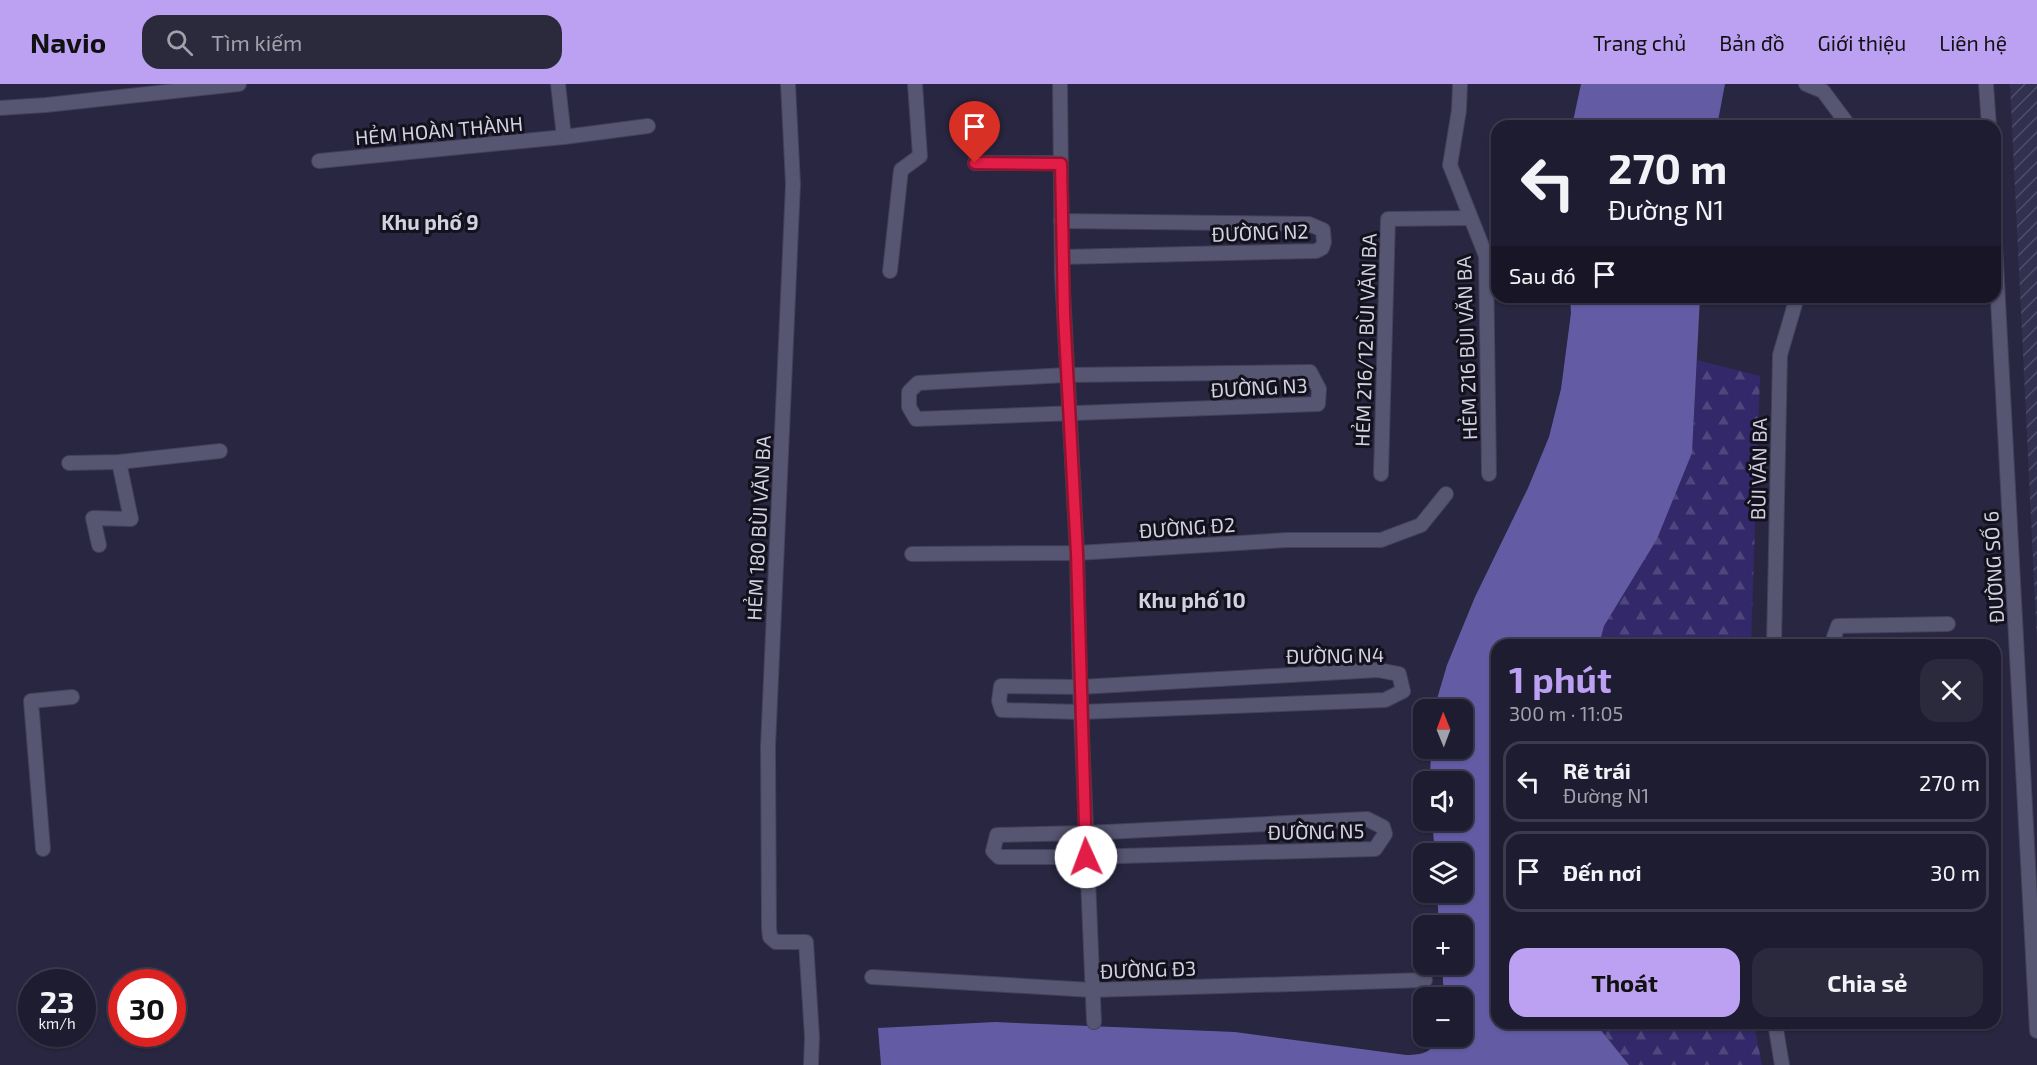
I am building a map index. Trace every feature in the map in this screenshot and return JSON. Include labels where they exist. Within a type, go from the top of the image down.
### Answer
[{"type":"street","points":[[0,108],[239,84]]},
{"type":"street","points":[[558,84],[564,137]]},
{"type":"street","name":"HẺM 180 BÙI VĂN BA","points":[[788,84],[793,184],[768,746],[769,928],[770,937],[776,942],[805,941],[812,1037],[811,1065]]},
{"type":"street","points":[[890,271],[901,170],[920,156],[915,84]]},
{"type":"street","points":[[1060,84],[1061,221],[1066,375],[1077,553],[1086,857],[1094,1022]]},
{"type":"street","name":"HẺM 216 BÙI VĂN BA","points":[[1460,84],[1459,110],[1450,165],[1486,256],[1489,474]]},
{"type":"street","points":[[1806,84],[1823,91],[1844,120]]},
{"type":"street","points":[[1986,84],[1989,120]]},
{"type":"street","name":"HẺM HOÀN THÀNH","points":[[319,161],[564,137],[648,126]]},
{"type":"street","points":[[975,163],[1061,164]]},
{"type":"street","name":"HẺM 216/12 BÙI VĂN BA","points":[[1381,474],[1388,219],[1470,218]]},
{"type":"street","name":"ĐƯỜNG N2","points":[[1061,221],[1309,224],[1323,230],[1324,242],[1322,248],[1316,250],[1062,257]]},
{"type":"street","name":"BÙI VĂN BA","points":[[1774,639],[1780,355],[1795,303]]},
{"type":"street","name":"ĐƯỜNG SỐ 6","points":[[1998,303],[2037,1031]]},
{"type":"street","name":"ĐƯỜNG N3","points":[[1066,375],[1310,372],[1319,389],[1318,404],[1068,415]]},
{"type":"street","points":[[1066,375],[918,383],[909,392],[909,406],[916,419],[1068,415]]},
{"type":"street","points":[[69,463],[119,462],[220,451]]},
{"type":"street","points":[[99,545],[93,518],[131,519],[119,462]]},
{"type":"street","name":"ĐƯỜNG Đ2","points":[[912,555],[1077,553],[1287,540],[1381,540],[1420,525],[1446,494]]},
{"type":"street","points":[[1834,639],[1838,626],[1948,624]]},
{"type":"street","name":"ĐƯỜNG N4","points":[[1378,670],[1399,674],[1402,691],[1385,700],[1081,712],[1002,710],[999,701],[1001,686],[1080,687],[1378,670]]},
{"type":"street","points":[[43,849],[30,701],[72,697]]},
{"type":"street","name":"ĐƯỜNG N5","points":[[1367,819],[1383,827],[1385,834],[1375,849],[1086,857],[999,857],[993,851],[997,835],[1086,833],[1367,819]]},
{"type":"street","name":"ĐƯỜNG Đ3","points":[[872,977],[1092,990],[1425,980]]},
{"type":"street","points":[[1776,1029],[1782,1065]]},
{"type":"shaded area","points":[[1581,84],[1725,84],[1718,120],[1573,120]]},
{"type":"shaded area","points":[[2010,84],[2037,84],[2037,642]]},
{"type":"shaded area","points":[[1570,303],[1700,303],[1692,453],[1657,539],[1604,626],[1601,639],[1491,639],[1491,1029],[1600,1029],[1629,1065],[881,1065],[878,1028],[995,1022],[1235,1032],[1406,1055],[1427,1052],[1433,1047],[1473,1047],[1473,987],[1443,987],[1443,975],[1473,975],[1473,915],[1438,915],[1438,903],[1473,903],[1473,843],[1434,843],[1433,831],[1473,831],[1473,771],[1430,771],[1431,759],[1473,759],[1473,699],[1437,699],[1447,665],[1475,597],[1528,488],[1549,437],[1561,389]]},
{"type":"green space","points":[[1697,360],[1760,376],[1751,639],[1601,639],[1604,626],[1657,539],[1692,453]]},
{"type":"green space","points":[[1600,1029],[1755,1029],[1762,1065],[1629,1065]]},
{"type":"district","name":"Khu phố 9","points":[[430,221]]},
{"type":"district","name":"Khu phố 10","points":[[1192,599]]},
{"type":"route","points":[[975,163],[1061,164],[1066,375],[1077,553],[1086,857]]}]
